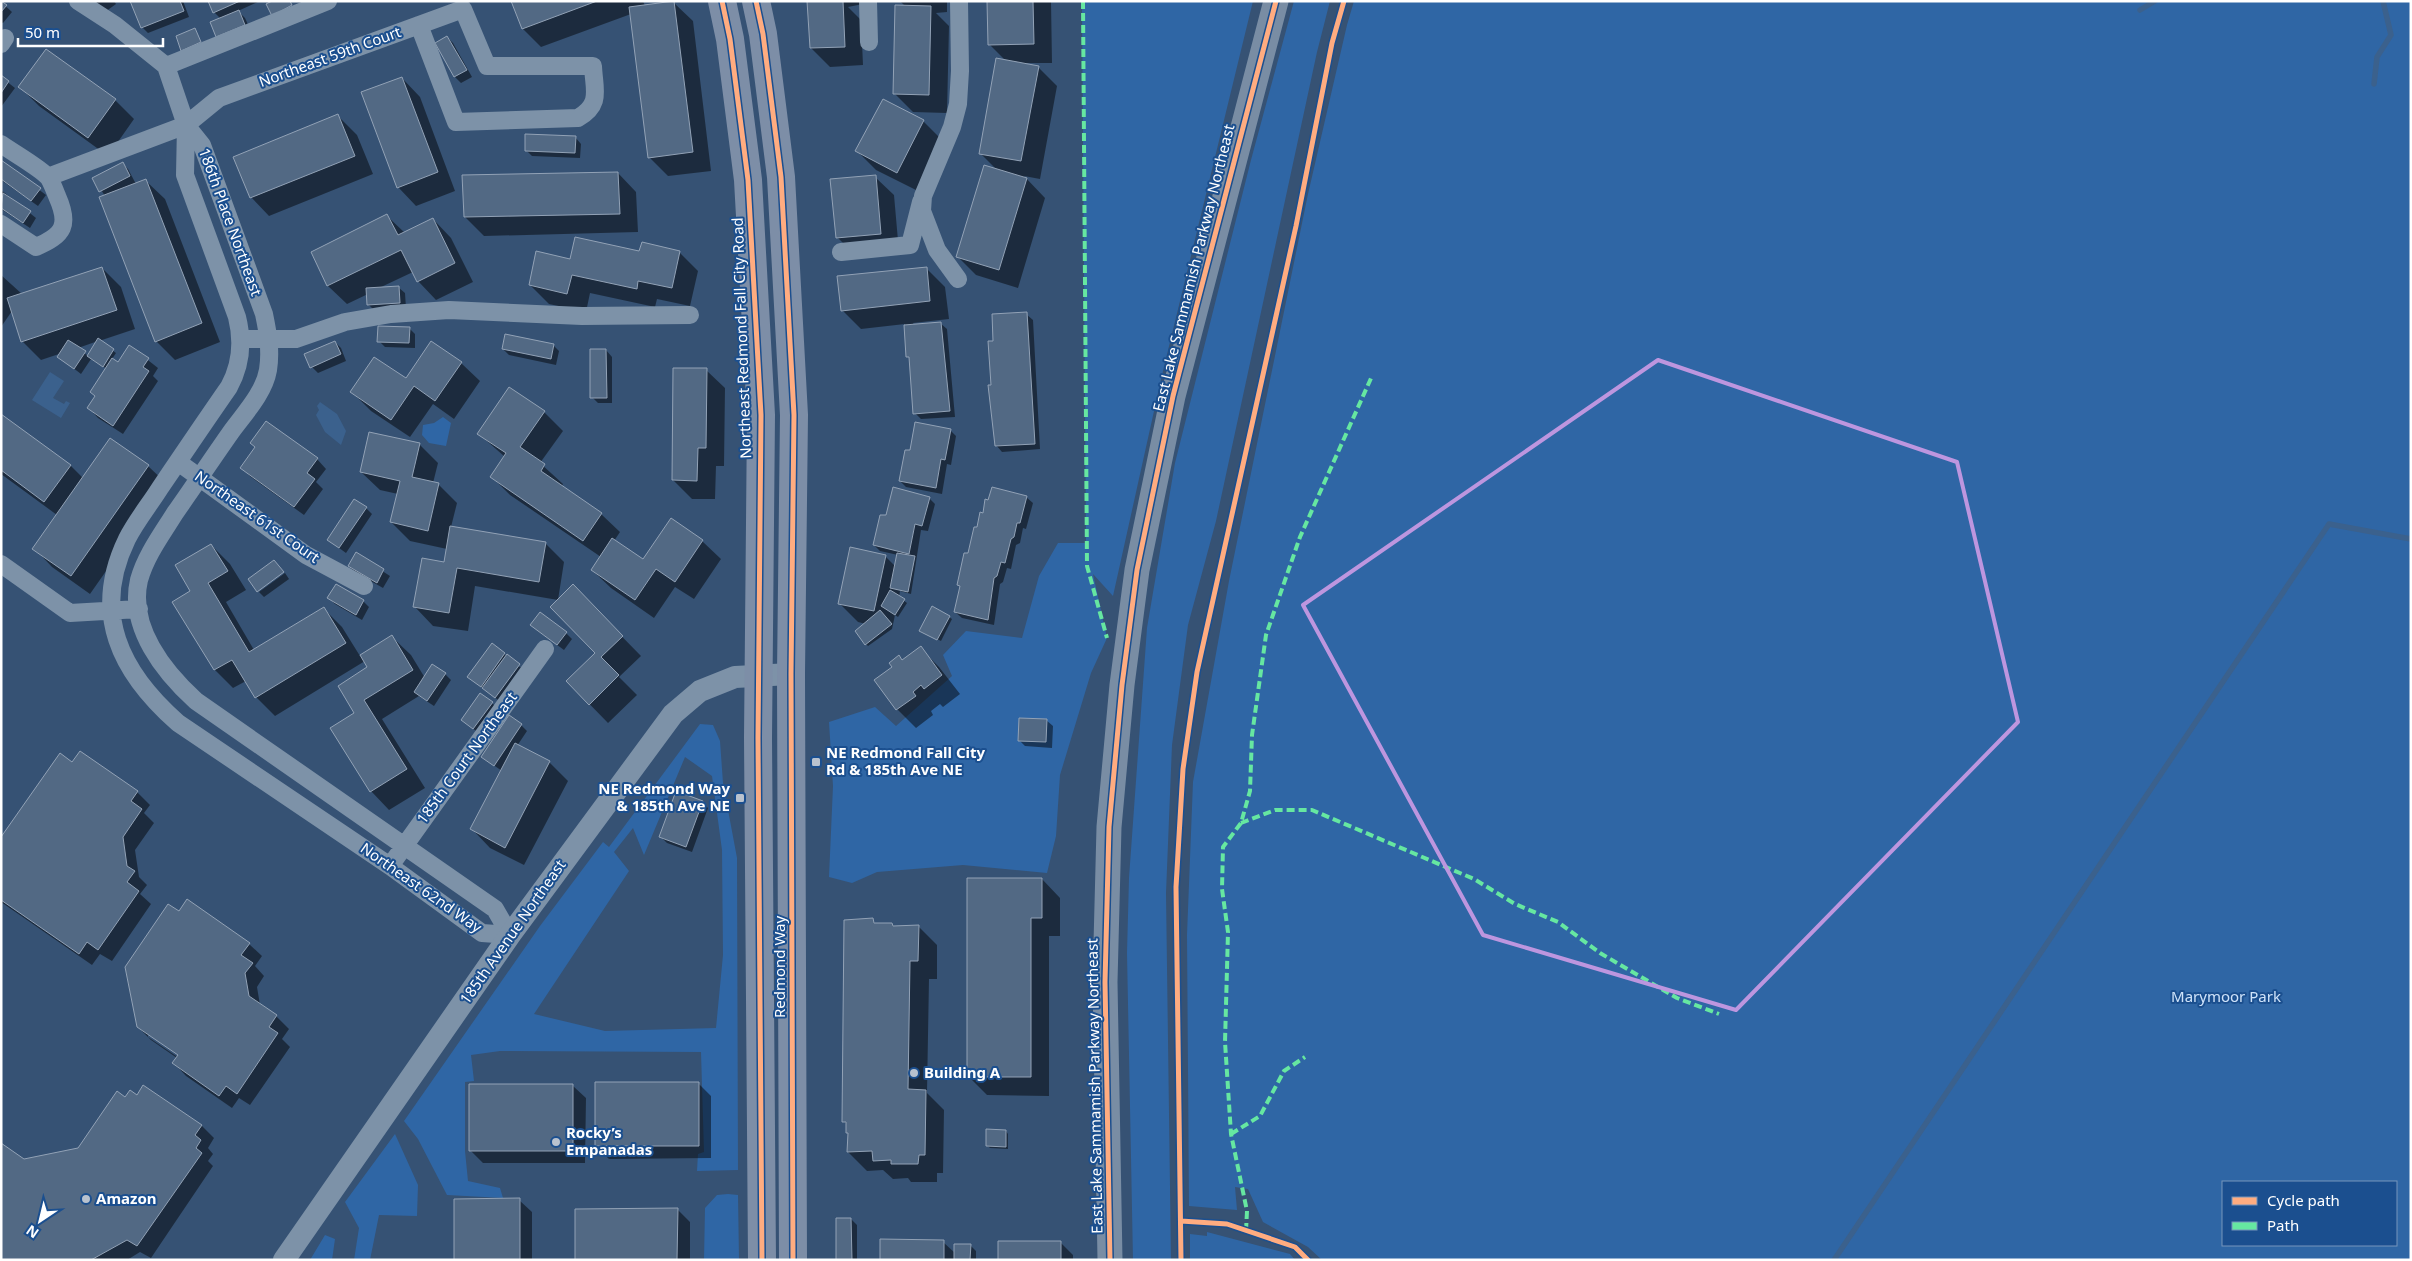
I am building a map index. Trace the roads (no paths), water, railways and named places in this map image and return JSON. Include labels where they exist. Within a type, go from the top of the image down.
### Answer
[{"type":"main road","name":"Northeast Redmond Fall City Road","points":[[722,1],[730,39],[748,180],[760,396],[758,675]]},
{"type":"main road","points":[[756,1],[763,34],[781,177],[794,415],[791,674]]},
{"type":"main road","name":"East Lake Sammamish Parkway Northeast","points":[[1110,1260],[1105,988],[1109,827],[1122,685],[1137,570],[1173,396],[1276,1]]},
{"type":"main road","name":"Redmond Way","points":[[791,674],[793,1260]]},
{"type":"main road","name":"Redmond Way","points":[[758,675],[762,1260]]},
{"type":"street","points":[[78,1],[115,25],[166,66],[186,125]]},
{"type":"street","points":[[166,66],[328,1]]},
{"type":"street","points":[[868,1],[869,42]]},
{"type":"street","points":[[841,252],[910,246],[923,196],[952,127],[958,104],[960,71],[959,1]]},
{"type":"street","name":"Northeast 59th Court","points":[[48,178],[186,125],[219,98],[419,25],[463,9],[487,66],[593,66],[595,103],[590,111],[578,118],[456,122],[419,25]]},
{"type":"street","name":"186th Place Northeast","points":[[139,609],[139,580],[151,550],[260,390],[268,371],[269,338],[264,314],[202,145],[186,125]]},
{"type":"street","name":"186th Place Northeast","points":[[112,612],[113,575],[127,538],[234,377],[242,339],[237,318],[185,175],[186,125]]},
{"type":"street","points":[[1,144],[48,178],[62,207],[65,220],[63,228],[58,235],[36,247],[1,224]]},
{"type":"street","points":[[923,196],[922,211],[937,250],[958,279]]},
{"type":"street","points":[[242,339],[296,339],[345,322],[391,314],[449,310],[582,316],[690,314]]},
{"type":"street","name":"Northeast 61st Court","points":[[178,462],[306,555],[364,586]]},
{"type":"street","points":[[1,564],[70,613],[139,609]]},
{"type":"street","name":"Northeast 62nd Way","points":[[139,609],[145,633],[157,658],[175,682],[196,701],[495,909],[510,935]]},
{"type":"street","name":"Northeast 62nd Way","points":[[112,612],[119,649],[136,680],[155,703],[178,722],[390,866],[482,933],[510,935]]},
{"type":"street","name":"185th Court Northeast","points":[[390,866],[545,650]]},
{"type":"street","name":"185th Avenue Northeast","points":[[284,1260],[510,935],[673,714],[700,692],[736,677],[791,674]]},
{"type":"waterway","points":[[2140,10],[2155,1]]},
{"type":"waterway","points":[[2374,84],[2377,57],[2391,35],[2383,1]]},
{"type":"waterway","points":[[1834,1260],[2329,524],[2411,539]]},
{"type":"place","name":"NE Redmond Fall City Rd & 185th Ave NE","points":[[816,762]]},
{"type":"place","name":"NE Redmond Way & 185th Ave NE","points":[[740,798]]},
{"type":"place","name":"Building A","points":[[914,1073]]},
{"type":"place","name":"Rocky’s Empanadas","points":[[556,1142]]},
{"type":"place","name":"Amazon","points":[[86,1199]]},
{"type":"park label","name":"Marymoor Park","points":[[2226,997]]}]
